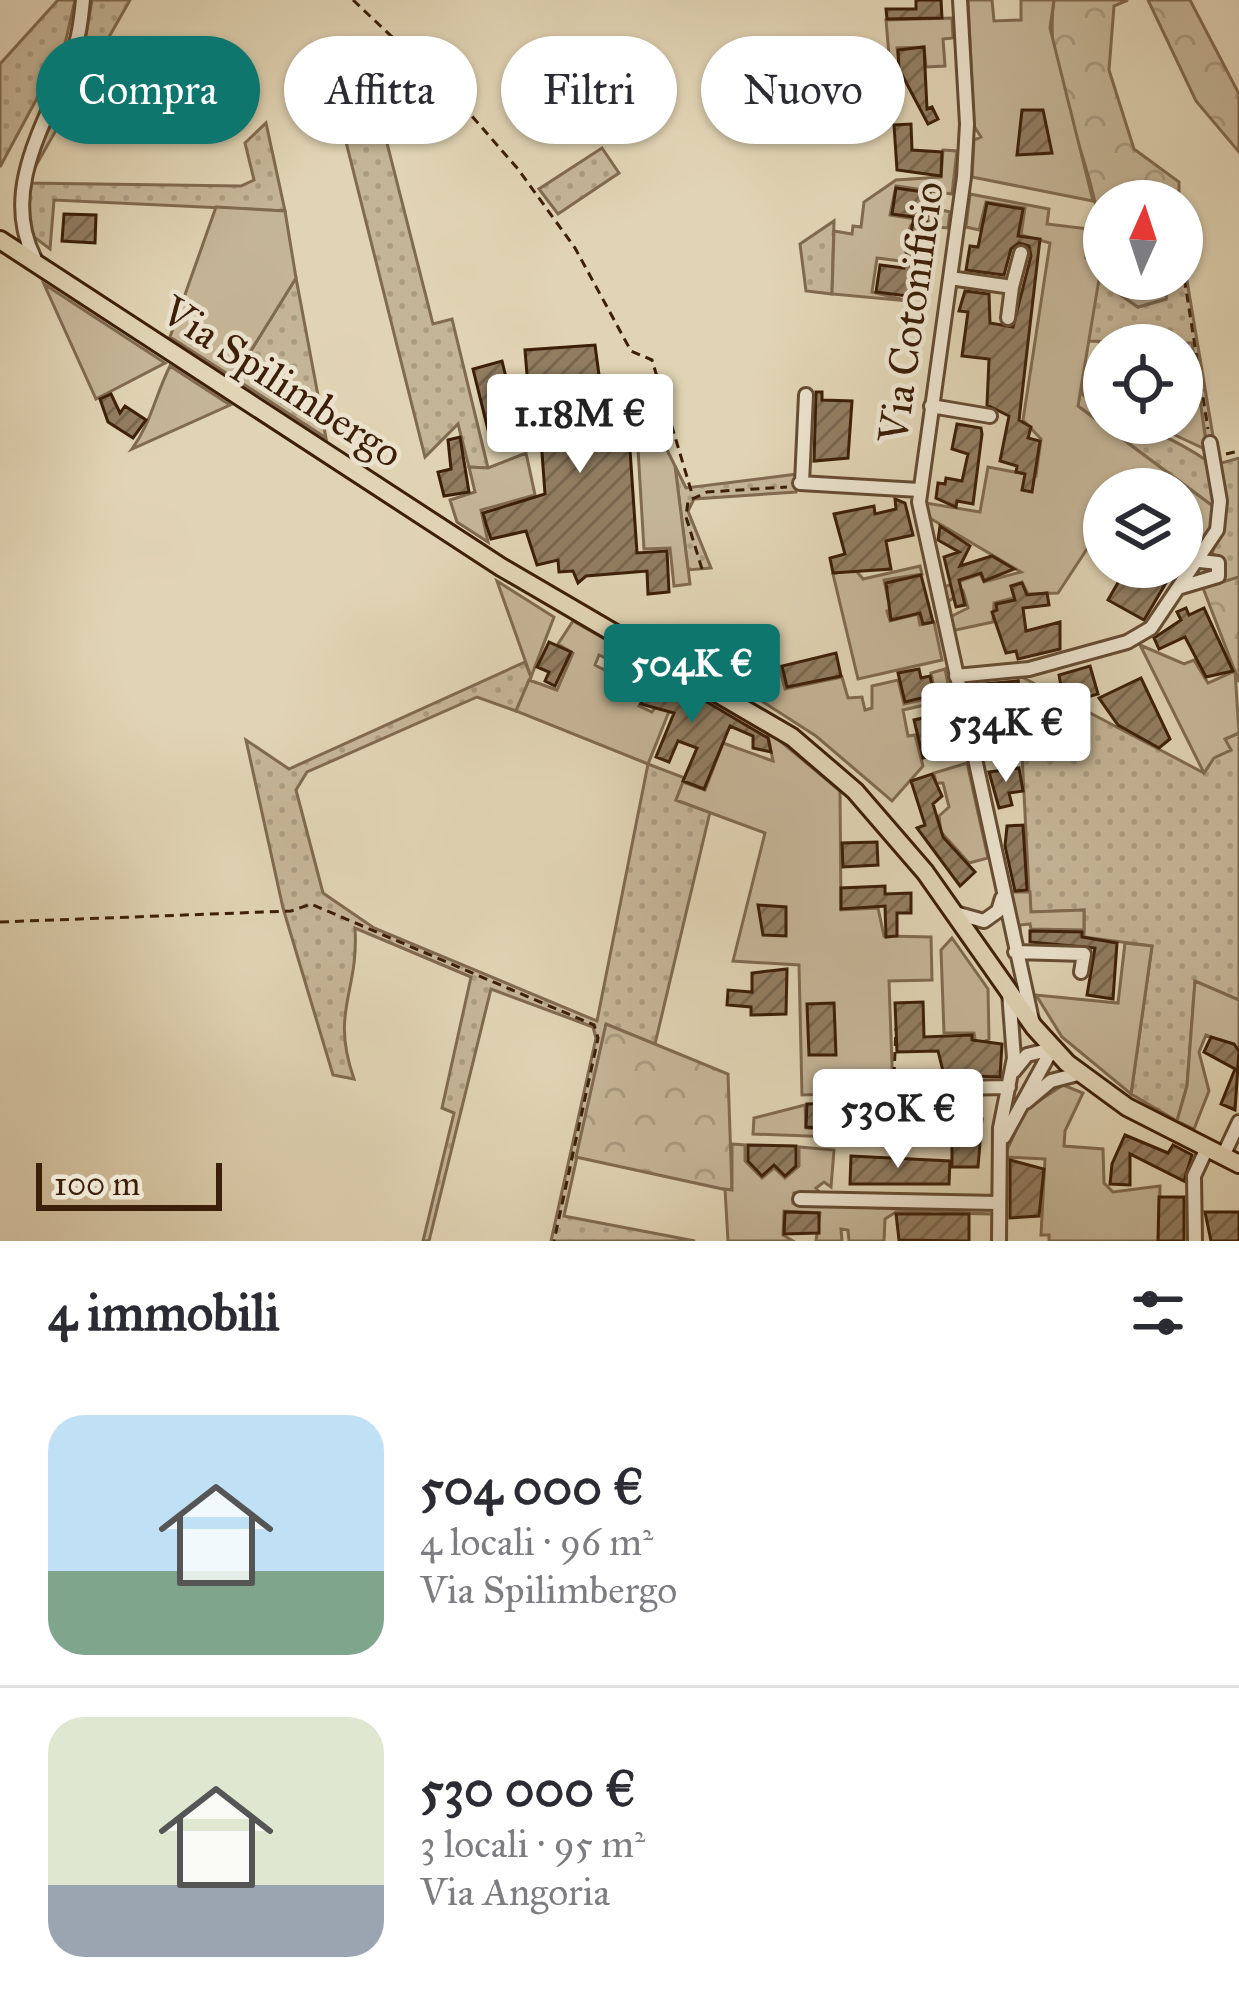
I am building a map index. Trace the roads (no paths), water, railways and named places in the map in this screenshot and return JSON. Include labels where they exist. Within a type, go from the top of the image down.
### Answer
[{"type":"main road","name":"Via Spilimbergo","points":[[0,241],[501,567],[792,737],[866,803],[955,913],[1052,1049],[1078,1074],[1127,1107],[1223,1156]]},
{"type":"street","points":[[46,271],[24,246],[10,213],[12,182],[25,144],[71,58],[83,0]]},
{"type":"street","name":"Via Cotonificio","points":[[960,0],[967,124],[919,490],[1034,1027]]},
{"type":"street","points":[[1007,318],[1021,253]]},
{"type":"street","points":[[950,278],[1012,287]]},
{"type":"street","name":"Via Cotonificio","points":[[806,395],[801,483],[919,490]]},
{"type":"street","points":[[931,406],[990,416]]},
{"type":"street","points":[[1203,552],[1221,514],[1211,450]]},
{"type":"street","points":[[1203,561],[1218,563],[1219,576],[1203,581]]},
{"type":"street","points":[[956,676],[1029,669],[1127,642],[1150,628],[1179,588]]},
{"type":"street","points":[[955,913],[984,921],[998,911],[1003,891]]},
{"type":"street","points":[[1015,952],[1084,954],[1081,972]]},
{"type":"street","points":[[999,1241],[999,1155],[1011,1080],[1009,992]]},
{"type":"street","points":[[1011,1080],[1027,1055],[1052,1049]]},
{"type":"street","points":[[999,1155],[1052,1049]]},
{"type":"street","points":[[1020,1107],[1051,1082],[1078,1074]]},
{"type":"street","points":[[897,1089],[1011,1080]]},
{"type":"street","points":[[1195,1241],[1194,1176],[1223,1156],[1239,1122]]},
{"type":"street","points":[[800,1198],[998,1203]]}]
